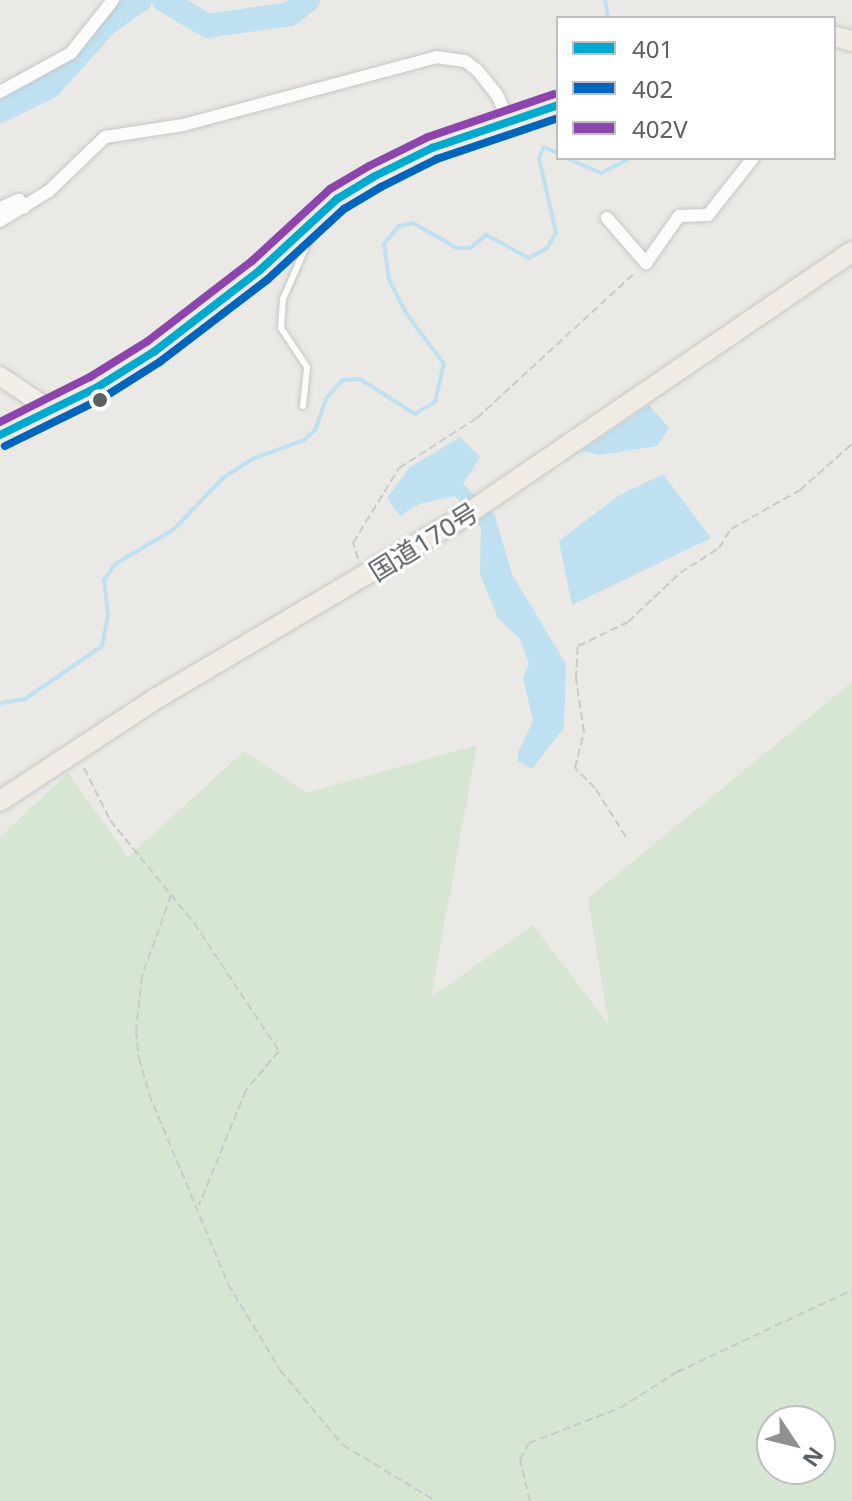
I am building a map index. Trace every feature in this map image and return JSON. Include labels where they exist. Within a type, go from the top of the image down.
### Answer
[{"type":"highway","points":[[0,435],[52,411],[155,351],[316,219],[375,176],[432,148],[556,106]]},
{"type":"highway","name":"国道170号","points":[[0,801],[157,698],[363,580],[491,499],[846,255]]},
{"type":"main road","points":[[0,376],[52,411]]},
{"type":"street","points":[[0,92],[63,60],[92,32],[113,0]]},
{"type":"street","points":[[0,221],[49,191],[105,137],[183,125],[436,57],[465,61],[477,70],[509,121]]},
{"type":"street","points":[[607,218],[646,263],[679,216],[708,215],[751,160]]},
{"type":"street","points":[[0,208],[19,200],[24,207]]},
{"type":"lane","points":[[303,406],[307,367],[281,328],[283,299],[314,234],[316,219]]},
{"type":"path","points":[[363,580],[353,543],[399,468],[477,418],[646,263]]},
{"type":"path","points":[[626,837],[595,788],[575,768],[584,732],[578,646],[628,622],[680,573],[719,548],[731,529],[800,490],[852,444]]},
{"type":"path","points":[[84,746],[84,770],[110,820],[171,895],[279,1051],[246,1090],[198,1206]]},
{"type":"path","points":[[171,895],[149,946],[136,1031],[149,1094],[228,1284],[280,1370],[343,1445],[436,1501]]},
{"type":"path","points":[[530,1501],[520,1460],[529,1443],[620,1408],[677,1372],[852,1290]]},
{"type":"green space","points":[[852,682],[852,1501],[0,1501],[0,837],[68,773],[128,857],[244,751],[306,793],[477,745],[431,997],[533,925],[609,1025],[588,898]]},
{"type":"water","points":[[649,405],[669,428],[657,446],[600,455],[581,451]]},
{"type":"water","points":[[460,437],[480,457],[463,484],[494,513],[512,574],[566,664],[564,728],[532,769],[518,761],[518,752],[533,721],[523,677],[529,663],[519,638],[498,618],[480,574],[481,528],[455,496],[419,504],[400,516],[387,498],[409,468]]},
{"type":"water","points":[[663,474],[711,538],[572,605],[559,541],[618,496]]},
{"type":"waterway","points":[[0,111],[49,87],[107,23],[140,0]]},
{"type":"waterway","points":[[164,0],[208,26],[290,14],[308,0]]},
{"type":"waterway","points":[[605,0],[608,16]]},
{"type":"waterway","points":[[0,703],[25,699],[102,646],[108,616],[104,580],[115,564],[173,530],[223,478],[252,459],[304,440],[315,430],[327,397],[343,380],[360,379],[415,414],[435,402],[444,364],[406,313],[389,279],[384,244],[399,226],[413,223],[457,248],[470,248],[486,235],[529,258],[547,248],[556,233],[539,158],[544,147],[556,152]]},
{"type":"waterway","points":[[571,160],[601,173],[627,160]]},
{"type":"transit line","name":"402V","points":[[0,422],[90,377],[148,341],[252,261],[330,189],[428,137],[554,94]]},
{"type":"transit line","name":"401","points":[[0,435],[96,388],[155,351],[260,270],[337,199],[375,176],[432,148],[556,106]]},
{"type":"transit line","name":"402","points":[[5,446],[101,399],[161,361],[267,280],[344,209],[381,187],[437,159],[556,119]]}]
